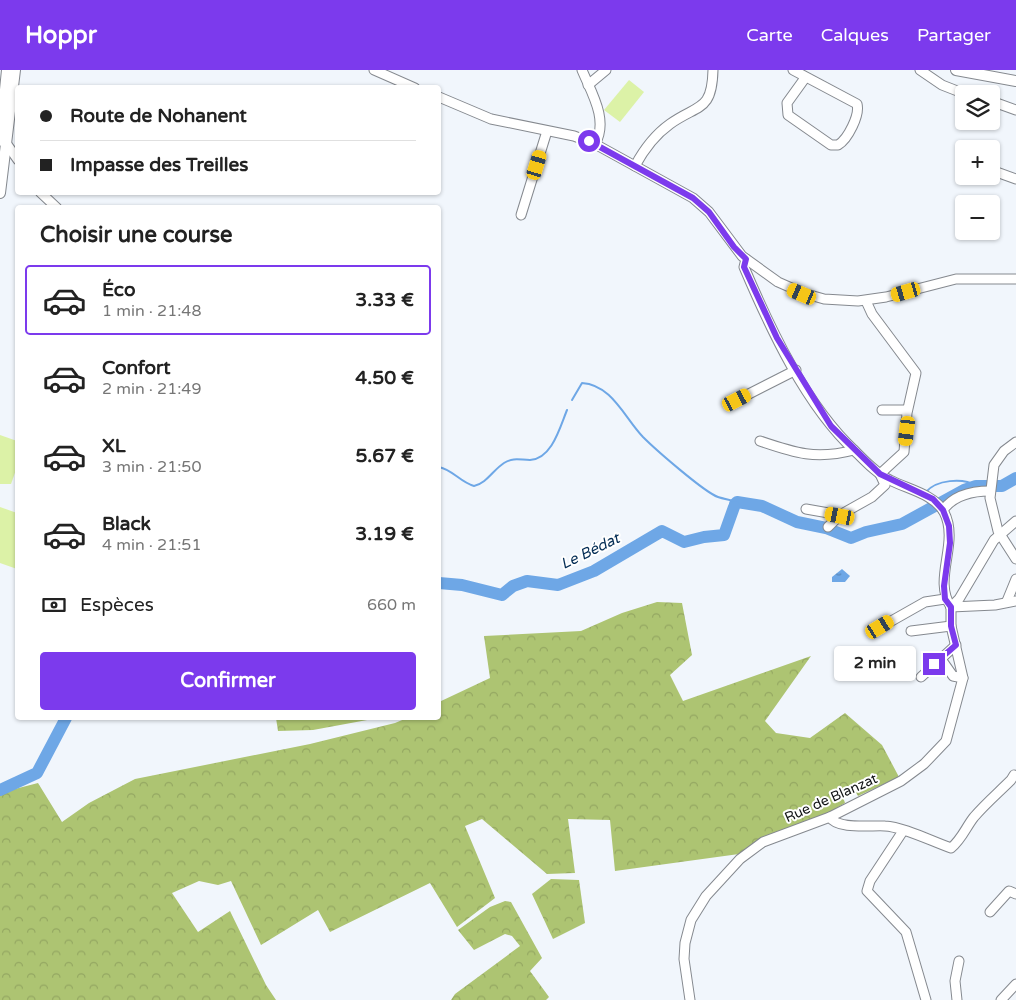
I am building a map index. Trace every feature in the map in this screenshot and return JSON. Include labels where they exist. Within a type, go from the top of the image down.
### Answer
[{"type":"main road","points":[[0,193],[6,70]]},
{"type":"main road","points":[[2,141],[15,70]]},
{"type":"main road","points":[[956,70],[1016,81]]},
{"type":"street","points":[[374,70],[409,85]]},
{"type":"street","points":[[582,70],[600,115],[600,131],[595,144]]},
{"type":"street","points":[[588,85],[606,70]]},
{"type":"street","points":[[635,166],[664,128],[698,110],[706,102],[711,91],[713,70]]},
{"type":"street","points":[[793,70],[857,104],[858,112],[845,138],[838,145],[831,145],[788,115],[787,103],[805,78]]},
{"type":"street","points":[[920,70],[939,83],[955,90]]},
{"type":"street","points":[[441,99],[491,119],[574,136],[595,144],[702,204],[734,247],[746,259],[778,282],[802,294],[835,301],[866,301],[956,279],[1016,279]]},
{"type":"street","points":[[1000,104],[1012,108],[1016,117]]},
{"type":"street","points":[[521,215],[547,131]]},
{"type":"street","points":[[2,141],[15,156]]},
{"type":"street","points":[[1000,173],[1016,179]]},
{"type":"street","points":[[43,195],[54,205]]},
{"type":"street","points":[[746,259],[744,267],[773,330],[831,426],[880,474],[939,506],[949,526],[950,543],[944,586],[945,599],[951,607]]},
{"type":"street","points":[[866,301],[872,314],[916,373],[907,410],[904,452],[880,474]]},
{"type":"street","points":[[737,400],[796,370]]},
{"type":"street","points":[[882,410],[907,410]]},
{"type":"street","points":[[760,441],[806,455],[824,456],[854,450]]},
{"type":"street","points":[[1016,442],[997,460],[990,488],[991,508],[1000,534],[1016,560]]},
{"type":"street","points":[[880,474],[885,485]]},
{"type":"street","points":[[828,527],[840,516],[872,497],[885,485],[899,484]]},
{"type":"street","points":[[939,506],[967,493],[990,488]]},
{"type":"street","points":[[806,509],[840,516]]},
{"type":"street","points":[[951,607],[960,599],[986,551],[1000,534],[1016,522]]},
{"type":"street","points":[[951,607],[995,605],[1012,601],[1016,579]]},
{"type":"street","points":[[872,632],[925,602],[945,599]]},
{"type":"street","name":"Rue de Blanzat","points":[[690,1000],[684,959],[685,943],[693,916],[706,896],[751,849],[763,842],[830,817],[908,777],[940,748],[950,732],[963,678],[951,626],[951,607]]},
{"type":"street","points":[[911,631],[951,626]]},
{"type":"street","points":[[921,677],[956,645]]},
{"type":"street","points":[[941,659],[953,676],[963,678]]},
{"type":"street","points":[[830,817],[837,823],[888,826],[951,848],[961,839],[976,814],[1011,780],[1015,773]]},
{"type":"street","points":[[903,831],[870,882],[868,891],[906,932],[926,1000]]},
{"type":"street","points":[[990,912],[1009,891],[1016,894]]},
{"type":"street","points":[[957,1000],[955,981],[959,960]]},
{"type":"street","points":[[1001,1000],[1016,984]]},
{"type":"green space","points":[[629,80],[644,92],[620,122],[604,110]]},
{"type":"green space","points":[[0,435],[15,440],[15,473],[11,484],[0,484]]},
{"type":"green space","points":[[0,507],[15,512],[15,568],[0,563]]},
{"type":"green space","points":[[657,602],[682,603],[692,655],[670,675],[683,701],[811,656],[765,721],[776,733],[810,738],[845,713],[882,745],[899,777],[858,796],[854,789],[842,794],[845,803],[823,816],[761,838],[739,854],[615,871],[610,820],[568,819],[575,873],[547,874],[482,819],[465,826],[495,898],[457,927],[430,883],[330,932],[318,910],[261,945],[231,881],[218,885],[199,881],[172,893],[198,932],[230,911],[266,985],[276,1000],[0,1000],[0,796],[11,790],[38,783],[62,822],[89,803],[135,779],[310,744],[402,720],[441,720],[441,701],[490,678],[484,636],[581,631],[622,613]]},
{"type":"green space","points":[[276,720],[367,720],[313,730],[278,731]]},
{"type":"green space","points":[[551,879],[579,880],[585,923],[553,939],[532,894]]},
{"type":"green space","points":[[505,901],[511,902],[542,958],[530,971],[549,997],[546,1000],[451,1000],[455,994],[520,946],[512,936],[505,934],[474,950],[458,930],[490,907]]},
{"type":"water","points":[[842,569],[850,576],[845,582],[832,582],[832,577]]},
{"type":"waterway","points":[[572,400],[582,383],[602,389],[617,403],[643,437],[680,470],[718,497],[737,502]]},
{"type":"waterway","name":"Le Bédat","points":[[441,468],[474,486],[483,482],[508,461],[538,458],[550,448],[567,410]]},
{"type":"waterway","name":"Le Bédat","points":[[735,504],[737,502],[762,506],[797,522],[826,528],[851,538],[866,532],[902,524],[964,490],[976,486],[1002,486],[1016,478]]},
{"type":"waterway","points":[[926,492],[936,485],[950,481],[964,481],[976,486]]},
{"type":"waterway","name":"Le Bédat","points":[[441,583],[462,585],[502,595],[513,586],[527,581],[558,585],[594,571],[662,531],[684,542],[724,535],[734,507]]},
{"type":"waterway","name":"Le Bédat","points":[[0,790],[37,773],[65,720]]},
{"type":"route","points":[[589,141],[702,204],[734,247],[746,259],[744,267],[777,338],[802,382],[831,426],[880,474],[889,480],[933,499],[943,510],[949,526],[950,543],[944,586],[945,599],[951,607],[951,626],[956,645],[934,664]]}]
